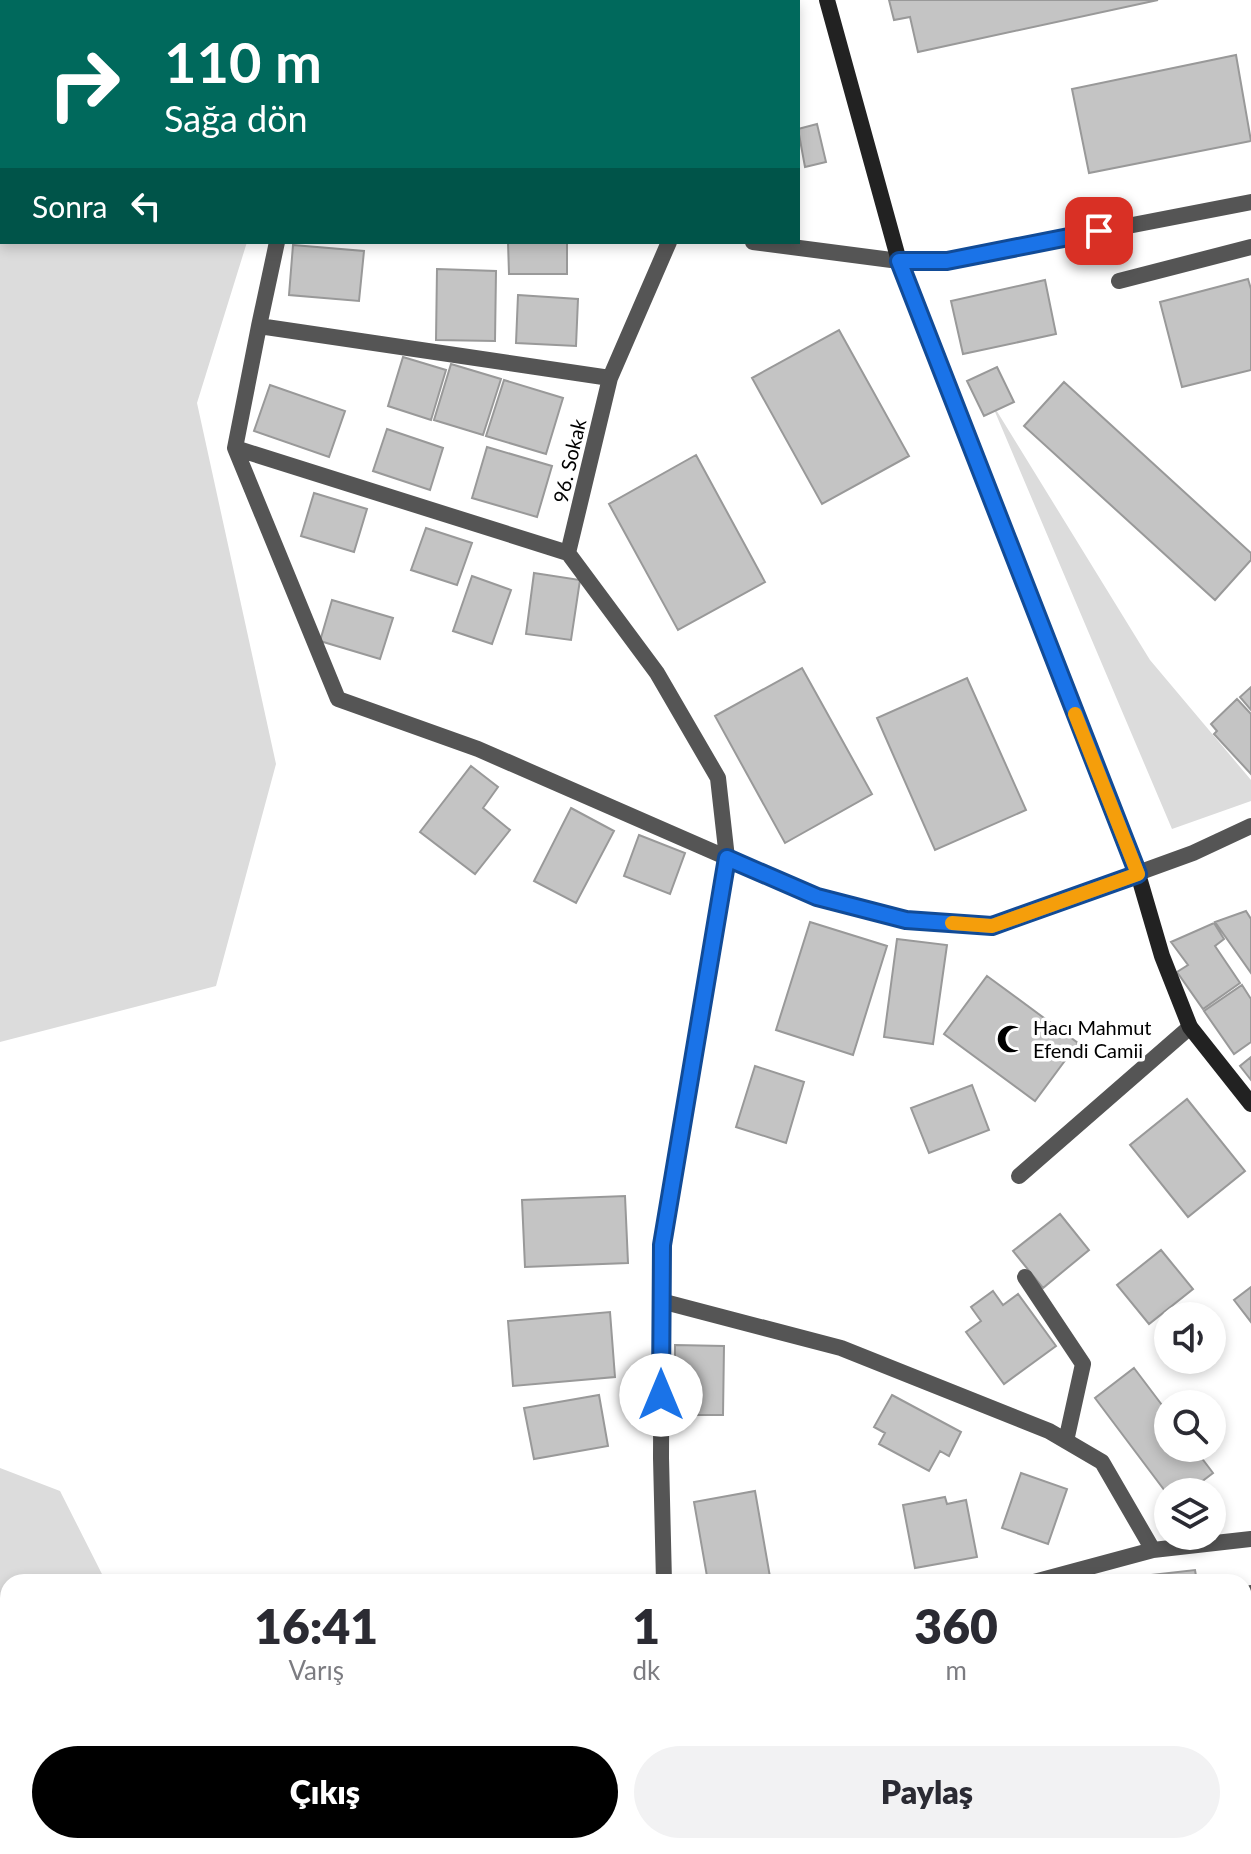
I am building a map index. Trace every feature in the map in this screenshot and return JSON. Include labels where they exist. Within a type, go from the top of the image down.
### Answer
[{"type":"street","points":[[827,0],[899,261],[1138,874],[1162,956],[1190,1027],[1251,1104]]},
{"type":"street","points":[[768,244],[899,261],[947,261],[1251,202]]},
{"type":"street","points":[[277,244],[235,448],[338,699],[478,749],[817,897],[906,920],[992,926],[1138,874],[1251,826]]},
{"type":"street","name":"96. Sokak","points":[[568,553],[610,378],[668,244]]},
{"type":"street","points":[[1119,281],[1251,247]]},
{"type":"street","points":[[259,326],[610,378]]},
{"type":"street","points":[[235,448],[568,553],[657,673],[718,778],[727,858],[662,1245],[664,1574]]},
{"type":"street","points":[[1019,1176],[1190,1027]]},
{"type":"street","points":[[1025,1277],[1083,1364],[1066,1441]]},
{"type":"street","points":[[661,1301],[841,1348],[1049,1431],[1102,1462],[1153,1550]]},
{"type":"street","points":[[1064,1574],[1153,1550],[1251,1539]]},
{"type":"shaded area","points":[[0,244],[246,244],[197,403],[276,764],[216,986],[0,1042]]},
{"type":"shaded area","points":[[990,400],[1150,660],[1251,780],[1251,801],[1172,829]]},
{"type":"shaded area","points":[[0,1468],[60,1491],[102,1574],[0,1574]]},
{"type":"building","points":[[889,0],[1158,0],[918,52],[910,17],[894,20]]},
{"type":"building","points":[[1236,55],[1251,141],[1089,173],[1072,89]]},
{"type":"building","points":[[817,124],[826,162],[805,167],[800,128]]},
{"type":"building","points":[[508,244],[567,244],[567,274],[509,274]]},
{"type":"building","points":[[293,245],[364,251],[359,301],[289,295]]},
{"type":"building","points":[[437,269],[496,271],[495,341],[436,340]]},
{"type":"building","points":[[1248,279],[1251,289],[1251,370],[1182,387],[1160,302]]},
{"type":"building","points":[[1045,280],[1056,334],[963,354],[951,301]]},
{"type":"building","points":[[518,295],[578,299],[576,346],[516,343]]},
{"type":"building","points":[[839,330],[909,456],[822,504],[752,378]]},
{"type":"building","points":[[403,357],[446,370],[431,420],[388,406]]},
{"type":"building","points":[[451,364],[501,379],[483,435],[434,420]]},
{"type":"building","points":[[997,367],[1014,402],[984,416],[967,381]]},
{"type":"building","points":[[504,380],[563,398],[546,454],[486,436]]},
{"type":"building","points":[[1064,382],[1251,553],[1251,560],[1215,600],[1024,426]]},
{"type":"building","points":[[270,385],[345,411],[329,457],[254,431]]},
{"type":"building","points":[[387,429],[443,448],[430,490],[373,471]]},
{"type":"building","points":[[487,447],[552,466],[537,517],[472,498]]},
{"type":"building","points":[[696,455],[765,582],[678,630],[609,504]]},
{"type":"building","points":[[314,493],[367,509],[354,552],[301,536]]},
{"type":"building","points":[[426,528],[472,543],[457,585],[411,570]]},
{"type":"building","points":[[534,573],[580,580],[571,640],[526,634]]},
{"type":"building","points":[[472,576],[511,590],[492,644],[453,631]]},
{"type":"building","points":[[332,600],[393,618],[380,659],[320,641]]},
{"type":"building","points":[[802,668],[872,794],[785,843],[715,716]]},
{"type":"building","points":[[967,678],[1026,810],[935,850],[877,718]]},
{"type":"building","points":[[1251,687],[1251,710],[1240,697]]},
{"type":"building","points":[[1237,699],[1251,714],[1251,774],[1214,734],[1217,731],[1211,724]]},
{"type":"building","points":[[471,766],[498,787],[483,808],[510,830],[475,874],[420,832]]},
{"type":"building","points":[[571,808],[614,831],[576,903],[534,881]]},
{"type":"building","points":[[639,835],[685,853],[670,894],[624,876]]},
{"type":"building","points":[[1246,911],[1251,919],[1251,973],[1215,922]]},
{"type":"building","points":[[810,922],[887,946],[853,1055],[776,1030]]},
{"type":"building","points":[[1214,923],[1224,939],[1215,946],[1240,983],[1203,1009],[1177,972],[1188,965],[1171,942]]},
{"type":"building","points":[[897,939],[947,945],[933,1044],[884,1037]]},
{"type":"building","name":"Hacı Mahmut Efendi Camii","points":[[987,976],[1078,1043],[1035,1101],[944,1034]]},
{"type":"building","points":[[1242,985],[1251,999],[1251,1042],[1234,1054],[1204,1011]]},
{"type":"building","points":[[1251,1057],[1251,1080],[1240,1066]]},
{"type":"building","points":[[755,1066],[804,1082],[786,1143],[736,1127]]},
{"type":"building","points":[[972,1085],[989,1130],[929,1153],[911,1108]]},
{"type":"building","points":[[1187,1099],[1245,1171],[1188,1217],[1130,1145]]},
{"type":"building","points":[[625,1196],[628,1263],[525,1267],[522,1200]]},
{"type":"building","points":[[1060,1214],[1089,1250],[1043,1288],[1013,1251]]},
{"type":"building","points":[[1161,1250],[1193,1289],[1177,1302],[1154,1302],[1154,1320],[1149,1324],[1117,1285]]},
{"type":"building","points":[[1251,1287],[1251,1322],[1234,1300]]},
{"type":"building","points":[[993,1291],[1003,1305],[1018,1294],[1056,1346],[1004,1384],[966,1332],[981,1321],[971,1307]]},
{"type":"building","points":[[610,1312],[615,1377],[513,1386],[508,1321]]},
{"type":"building","points":[[675,1345],[724,1346],[723,1415],[675,1415]]},
{"type":"building","points":[[1134,1368],[1154,1394],[1154,1462],[1205,1462],[1213,1473],[1206,1478],[1155,1478],[1095,1398]]},
{"type":"building","points":[[599,1395],[608,1446],[534,1459],[524,1408]]},
{"type":"building","points":[[892,1395],[961,1432],[949,1456],[940,1451],[929,1471],[879,1444],[885,1433],[874,1427]]},
{"type":"building","points":[[1021,1473],[1067,1489],[1048,1544],[1002,1528]]},
{"type":"building","points":[[755,1491],[769,1574],[707,1574],[694,1502]]},
{"type":"building","points":[[945,1497],[947,1504],[966,1500],[977,1557],[915,1568],[903,1505]]},
{"type":"building","points":[[1195,1570],[1196,1574],[1160,1574]]},
{"type":"slow traffic","points":[[952,923],[992,926],[1138,874],[1075,714]]},
{"type":"place","name":"Hacı Mahmut Efendi Camii","points":[[1011,1039]]},
{"type":"route","points":[[661,1395],[662,1245],[727,858],[817,897],[906,920],[992,926],[1138,874],[899,261],[947,261],[1099,231]]}]
